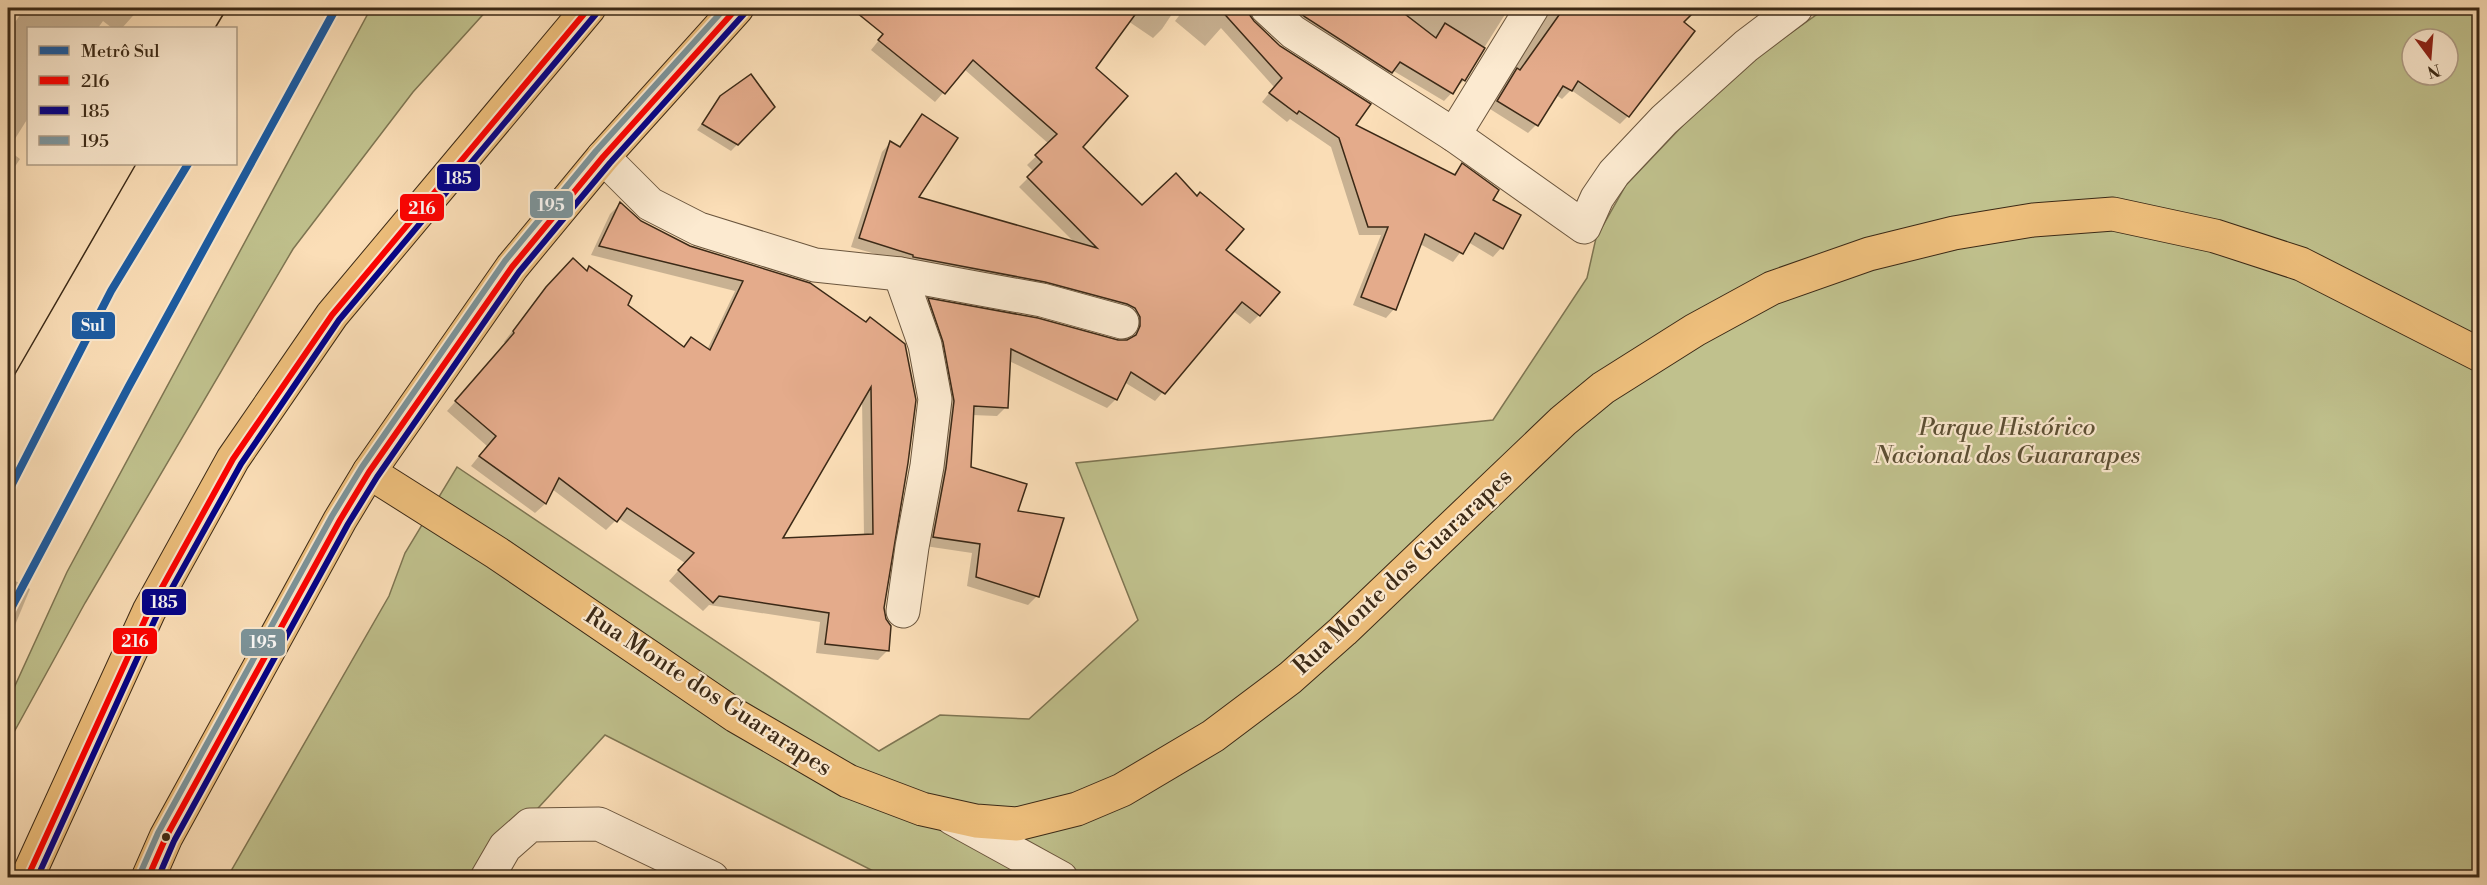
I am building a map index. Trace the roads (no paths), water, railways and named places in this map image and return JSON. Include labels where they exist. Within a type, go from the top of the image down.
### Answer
[{"type":"main road","points":[[27,878],[149,611],[233,459],[332,315],[589,8]]},
{"type":"main road","points":[[148,878],[166,837],[334,530],[369,472],[512,267],[603,157],[737,8]]},
{"type":"main road","name":"Rua Monte dos Guararapes","points":[[369,472],[497,553],[746,722],[848,781],[922,809],[976,821],[1017,824],[1077,809],[1122,790],[1213,736],[1290,678],[1343,631],[1563,421],[1603,388],[1695,330],[1772,288],[1869,254],[1954,233],[2033,220],[2113,213],[2215,236],[2301,264],[2480,355]]},
{"type":"street","points":[[1267,8],[1293,32],[1454,135],[1584,227],[1597,198],[1614,173],[1664,120],[1746,46],[1796,8]]},
{"type":"street","points":[[1454,135],[1532,8]]},
{"type":"street","points":[[603,157],[650,204],[699,229],[815,265],[900,274],[1042,300],[1122,322]]},
{"type":"street","points":[[900,274],[925,345],[935,399],[927,466],[903,611]]},
{"type":"street","points":[[946,814],[1061,878]]},
{"type":"street","points":[[487,878],[505,847],[530,825],[599,824],[711,878]]},
{"type":"tram line","points":[[216,27],[227,8]]},
{"type":"tram line","points":[[8,386],[135,165]]},
{"type":"metro line","name":"Sul","points":[[8,614],[129,386],[336,8]]},
{"type":"metro line","name":"Sul","points":[[8,492],[111,291],[187,165]]},
{"type":"park label","name":"Parque Histórico Nacional dos Guararapes","points":[[2007,442]]}]
